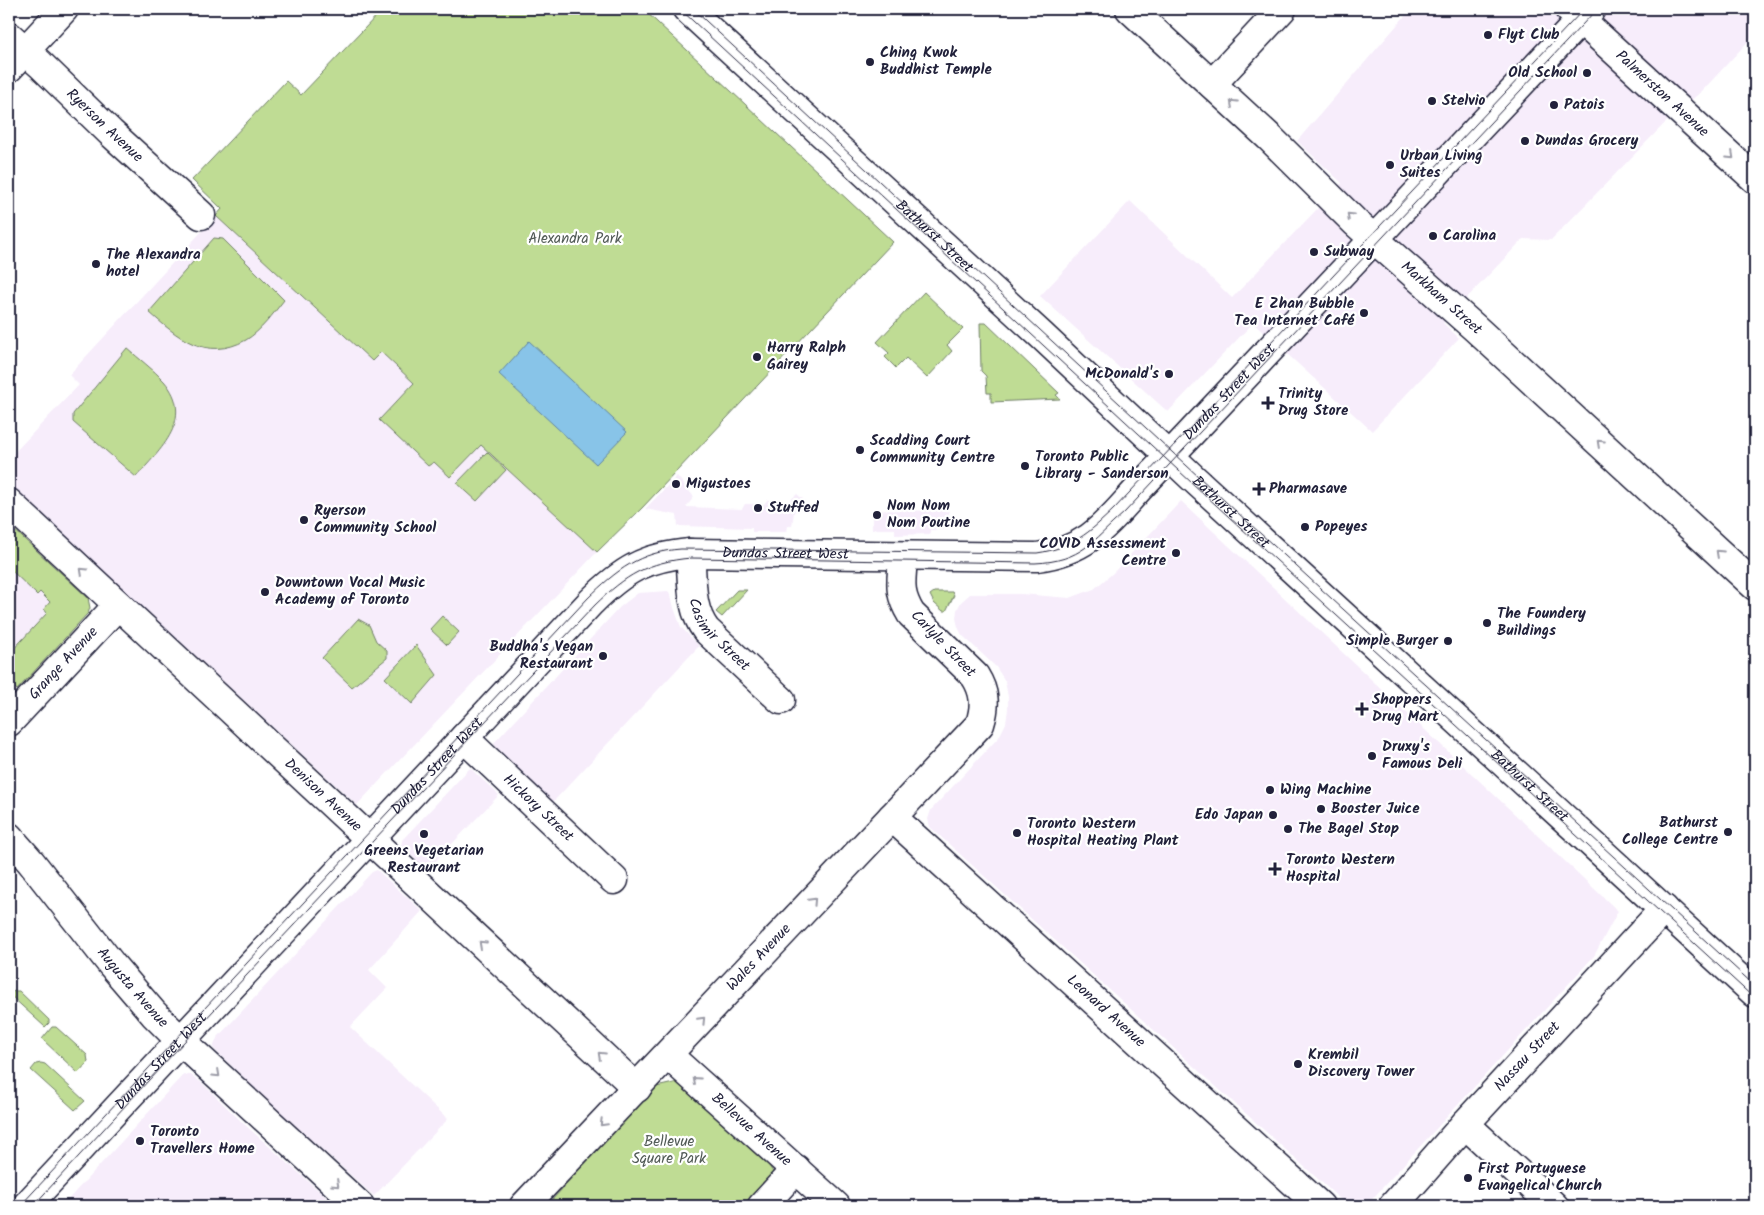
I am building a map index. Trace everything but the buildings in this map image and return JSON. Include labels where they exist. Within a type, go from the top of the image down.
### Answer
[{"type":"street","points":[[14,51],[64,9]]},
{"type":"street","name":"Bathurst Street","points":[[687,9],[1755,993]]},
{"type":"street","name":"Markham Street","points":[[1130,9],[1374,238],[1475,328],[1755,586]]},
{"type":"street","points":[[1212,84],[1282,9]]},
{"type":"street","name":"Dundas Street West","points":[[26,1206],[591,602],[615,579],[648,561],[674,554],[1037,557],[1068,551],[1090,539],[1374,238],[1580,12]]},
{"type":"street","name":"Palmerston Avenue","points":[[1580,12],[1755,179]]},
{"type":"street","name":"Ryerson Avenue","points":[[14,51],[111,133],[201,215]]},
{"type":"street","name":"Denison Avenue","points":[[9,503],[637,1088]]},
{"type":"street","name":"Casimir Street","points":[[690,553],[694,609],[700,622],[706,630],[781,700]]},
{"type":"street","name":"Carlyle Street","points":[[903,556],[901,592],[904,604],[911,614],[975,676],[982,686],[985,702]]},
{"type":"street","name":"Grange Avenue","points":[[9,722],[118,605]]},
{"type":"street","name":"Wales Avenue","points":[[524,1206],[980,724],[985,702]]},
{"type":"street","name":"Hickory Street","points":[[464,738],[614,880]]},
{"type":"street","name":"Leonard Avenue","points":[[892,817],[1320,1206]]},
{"type":"street","name":"Augusta Avenue","points":[[9,836],[112,965],[154,1014],[360,1206]]},
{"type":"street","name":"Nassau Street","points":[[1393,1206],[1465,1124],[1664,909]]},
{"type":"street","name":"Bellevue Avenue","points":[[668,1055],[836,1206]]},
{"type":"street","points":[[1465,1124],[1554,1206]]},
{"type":"street","points":[[762,1206],[796,1170]]},
{"type":"shaded area","points":[[1411,9],[1755,9],[1755,34],[1702,91],[1668,120],[1551,240],[1523,239],[1443,323],[1459,338],[1372,431],[1253,323],[1168,412],[1040,296],[1130,201],[1232,298],[1342,183],[1297,141]]},
{"type":"shaded area","name":"Ryerson Community School","points":[[216,216],[372,361],[381,352],[597,552],[357,805],[119,585],[9,488],[9,458],[79,385],[69,375]]},
{"type":"shaded area","points":[[677,476],[694,497],[686,507],[742,509],[745,504],[764,504],[768,499],[772,503],[788,502],[797,494],[805,501],[794,512],[792,526],[787,526],[786,532],[752,532],[752,528],[678,526],[677,515],[645,509]]},
{"type":"shaded area","name":"Toronto Western Hospital","points":[[1181,501],[1618,911],[1594,956],[1372,1199],[1363,1203],[1352,1204],[1341,1200],[930,827],[928,819],[931,810],[999,737],[1006,723],[1008,709],[1005,681],[996,667],[962,635],[958,627],[956,618],[961,602],[970,594],[1021,594],[1070,598],[1094,589],[1113,573]]},
{"type":"shaded area","points":[[872,510],[949,511],[949,530],[930,530],[930,534],[895,535],[895,529],[872,529]]},
{"type":"shaded area","points":[[9,525],[88,598],[90,608],[88,613],[9,699]]},
{"type":"shaded area","points":[[668,591],[681,627],[699,646],[553,802],[494,743],[620,607],[638,593]]},
{"type":"shaded area","points":[[470,768],[499,795],[427,870],[401,846],[402,840]]},
{"type":"shaded area","points":[[377,870],[422,911],[369,970],[387,988],[350,1027],[448,1119],[374,1196],[267,1100],[213,1048],[217,1038],[372,872]]},
{"type":"shaded area","points":[[183,1075],[191,1075],[202,1083],[244,1124],[336,1206],[62,1206]]},
{"type":"green space","name":"Alexandra Park","points":[[383,9],[643,9],[893,242],[642,508],[597,552],[481,445],[450,477],[434,462],[428,466],[379,420],[414,383],[381,352],[372,361],[216,216],[222,209],[192,180],[286,81],[301,95]]},
{"type":"green space","points":[[214,238],[223,239],[284,300],[257,332],[246,340],[231,346],[218,348],[193,344],[181,338],[149,312]]},
{"type":"green space","points":[[924,292],[963,329],[947,345],[952,351],[927,378],[906,358],[896,368],[885,357],[889,353],[877,342]]},
{"type":"green space","points":[[980,323],[986,323],[1059,393],[1056,395],[1060,399],[991,402],[991,393],[987,393],[986,376],[981,371]]},
{"type":"green space","points":[[127,348],[164,381],[173,395],[176,408],[176,421],[171,433],[164,445],[136,477],[73,422],[73,414]]},
{"type":"green space","points":[[487,452],[506,470],[477,501],[457,483]]},
{"type":"green space","points":[[9,525],[88,598],[90,608],[88,613],[17,690],[9,682],[9,654],[47,613],[44,609],[50,602],[40,592],[37,595],[9,568],[11,560],[9,558]]},
{"type":"green space","points":[[737,590],[747,590],[722,617],[716,612]]},
{"type":"green space","points":[[934,592],[952,592],[954,595],[946,611],[943,611],[934,603],[930,595]]},
{"type":"green space","points":[[442,616],[459,632],[447,645],[430,629]]},
{"type":"green space","points":[[358,619],[369,625],[376,641],[387,651],[387,658],[352,687],[322,658]]},
{"type":"green space","points":[[416,645],[437,675],[412,704],[385,678]]},
{"type":"green space","points":[[14,991],[19,991],[49,1020],[45,1027],[10,995]]},
{"type":"green space","points":[[52,1027],[56,1027],[87,1055],[88,1062],[78,1073],[42,1039]]},
{"type":"green space","points":[[36,1064],[45,1064],[85,1101],[75,1110],[31,1070]]},
{"type":"green space","name":"Bellevue Square Park","points":[[678,1082],[769,1166],[773,1172],[772,1179],[746,1206],[546,1206],[565,1186],[563,1181],[652,1088]]},
{"type":"water","points":[[529,341],[627,432],[596,464],[499,374]]},
{"type":"tram line","points":[[680,9],[1192,483],[1755,999]]},
{"type":"tram line","points":[[693,9],[1226,502],[1755,986]]},
{"type":"tram line","points":[[20,1206],[588,598],[619,571],[641,558],[681,549],[1037,553],[1049,551],[1079,538],[1114,509],[1584,9]]},
{"type":"tram line","points":[[33,1206],[183,1043],[595,605],[627,578],[649,567],[691,558],[1035,563],[1051,561],[1075,554],[1094,541],[1124,513],[1597,9]]},
{"type":"place","name":"Flyt Club","points":[[1488,35]]},
{"type":"place","name":"Ching Kwok Buddhist Temple","points":[[870,62]]},
{"type":"place","name":"Old School","points":[[1587,73]]},
{"type":"place","name":"Stelvio","points":[[1432,101]]},
{"type":"place","name":"Patois","points":[[1554,105]]},
{"type":"place","name":"Dundas Grocery","points":[[1525,141]]},
{"type":"place","name":"Urban Living Suites","points":[[1390,165]]},
{"type":"place","name":"Carolina","points":[[1433,236]]},
{"type":"place","name":"Subway","points":[[1314,252]]},
{"type":"place","name":"The Alexandra hotel","points":[[96,264]]},
{"type":"place","name":"E Zhan Bubble Tea Internet Café","points":[[1364,313]]},
{"type":"place","name":"Harry Ralph Gairey","points":[[757,357]]},
{"type":"place","name":"McDonald's","points":[[1169,374]]},
{"type":"place","name":"Trinity Drug Store","points":[[1268,403]]},
{"type":"place","name":"Scadding Court Community Centre","points":[[860,450]]},
{"type":"place","name":"Toronto Public Library - Sanderson","points":[[1025,466]]},
{"type":"place","name":"Migustoes","points":[[676,484]]},
{"type":"place","name":"Pharmasave","points":[[1259,489]]},
{"type":"place","name":"Stuffed","points":[[758,508]]},
{"type":"place","name":"Nom Nom Nom Poutine","points":[[877,515]]},
{"type":"place","name":"Ryerson Community School","points":[[304,520]]},
{"type":"place","name":"Popeyes","points":[[1305,527]]},
{"type":"place","name":"COVID Assessment Centre","points":[[1176,553]]},
{"type":"place","name":"Downtown Vocal Music Academy of Toronto","points":[[265,592]]},
{"type":"place","name":"The Foundery Buildings","points":[[1487,623]]},
{"type":"place","name":"Simple Burger","points":[[1448,641]]},
{"type":"place","name":"Buddha's Vegan Restaurant","points":[[603,656]]},
{"type":"place","name":"Shoppers Drug Mart","points":[[1362,709]]},
{"type":"place","name":"Druxy's Famous Deli","points":[[1372,756]]},
{"type":"place","name":"Wing Machine","points":[[1270,790]]},
{"type":"place","name":"Booster Juice","points":[[1321,809]]},
{"type":"place","name":"Edo Japan","points":[[1273,815]]},
{"type":"place","name":"The Bagel Stop","points":[[1288,829]]},
{"type":"place","name":"Bathurst College Centre","points":[[1728,832]]},
{"type":"place","name":"Toronto Western Hospital Heating Plant","points":[[1017,833]]},
{"type":"place","name":"Greens Vegetarian Restaurant","points":[[424,834]]},
{"type":"place","name":"Toronto Western Hospital","points":[[1275,869]]},
{"type":"place","name":"Krembil Discovery Tower","points":[[1298,1064]]},
{"type":"place","name":"Toronto Travellers Home","points":[[140,1141]]},
{"type":"place","name":"First Portuguese Evangelical Church","points":[[1468,1178]]}]
